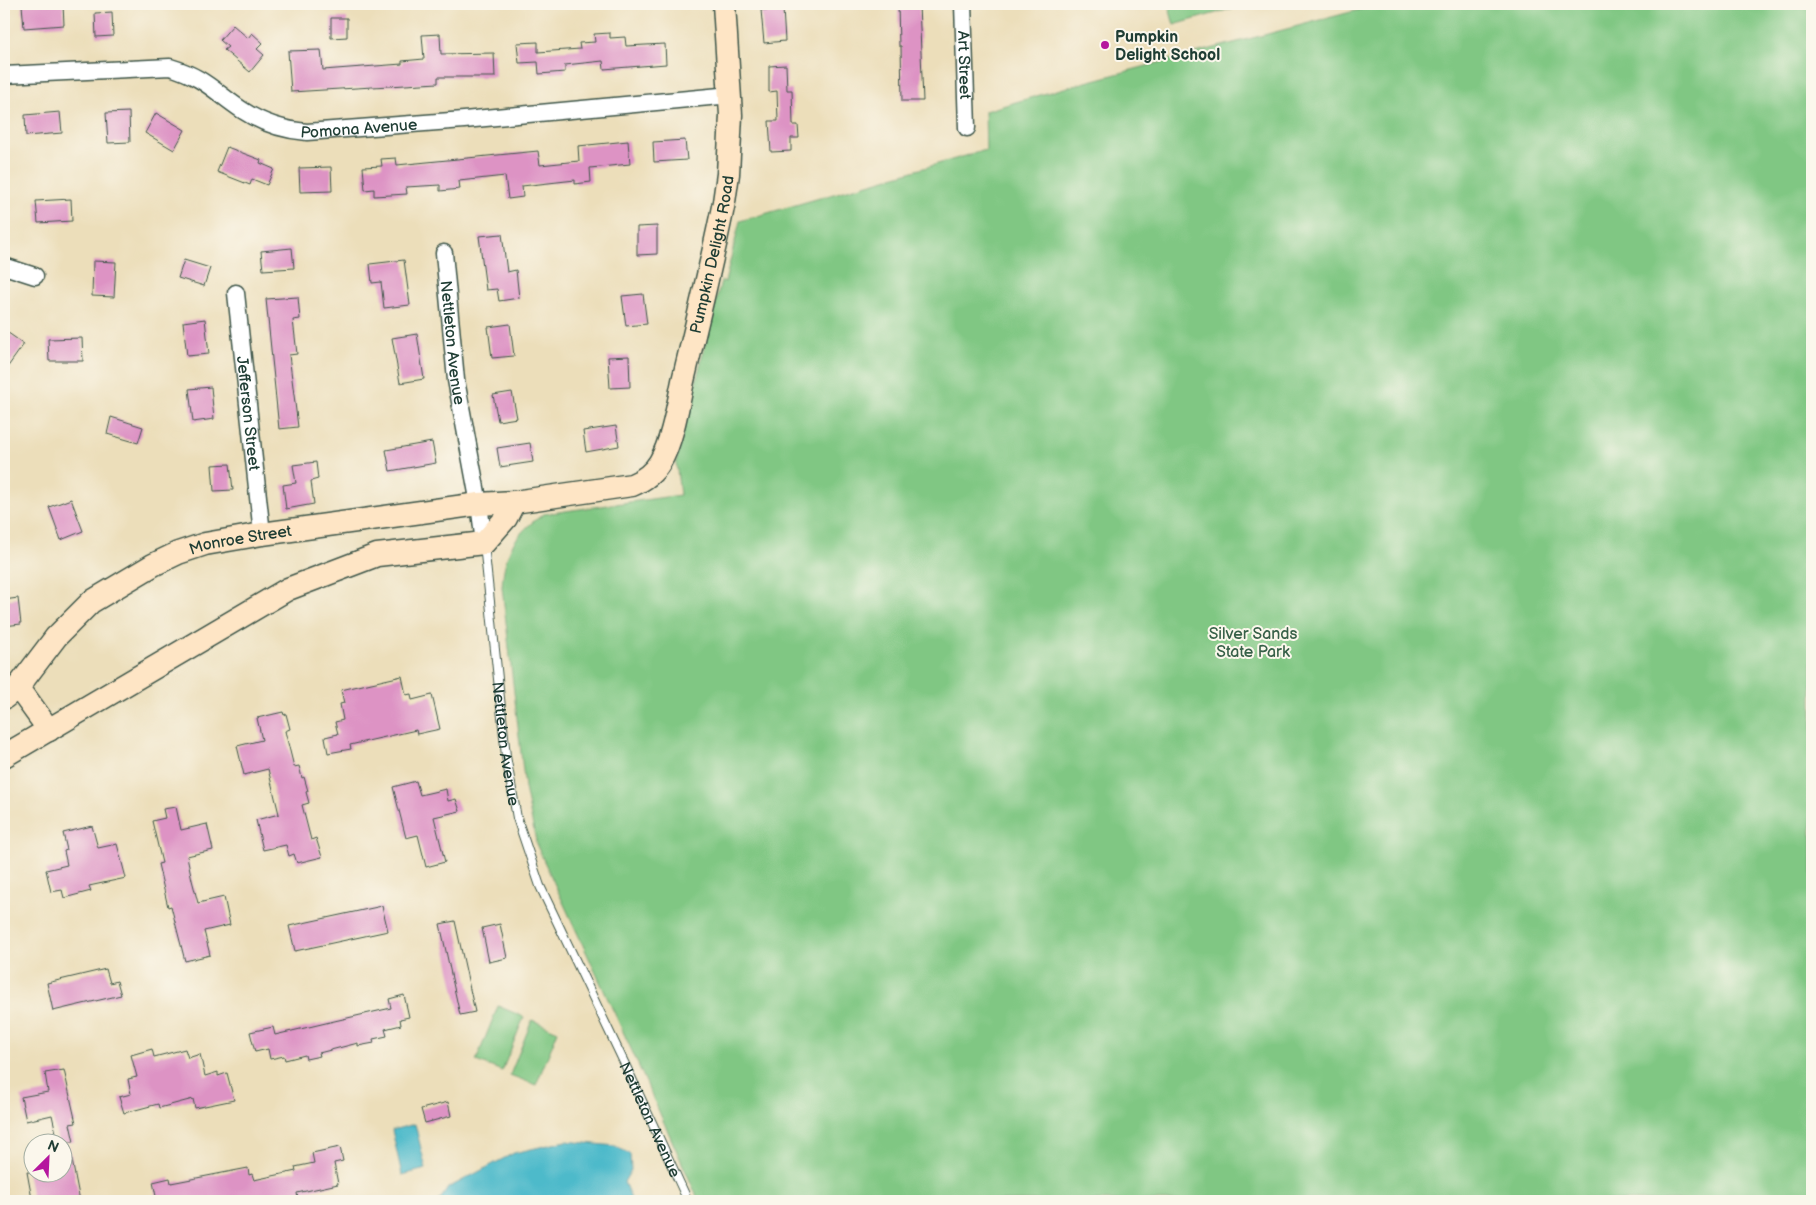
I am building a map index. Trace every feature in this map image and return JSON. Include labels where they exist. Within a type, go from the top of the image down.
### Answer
[{"type":"street","name":"Pumpkin Delight Road","points":[[632,485],[644,480],[653,472],[661,461],[666,448],[724,202],[731,138],[731,95],[724,4]]},
{"type":"street","name":"Art Street","points":[[963,4],[967,128]]},
{"type":"street","name":"Pomona Avenue","points":[[4,76],[170,67],[186,71],[201,79],[241,110],[261,121],[287,130],[307,132],[464,120],[731,95]]},
{"type":"street","name":"Nettleton Avenue","points":[[444,253],[456,380],[479,504],[484,543]]},
{"type":"street","points":[[4,266],[35,276]]},
{"type":"street","name":"Jefferson Street","points":[[236,293],[262,534]]},
{"type":"street","name":"Monroe Street","points":[[49,730],[11,692],[70,623],[91,602],[153,565],[178,553],[206,544],[262,534],[632,485]]},
{"type":"street","points":[[4,756],[288,589],[377,556],[484,543],[506,518],[514,502]]},
{"type":"lane","name":"Nettleton Avenue","points":[[484,543],[506,756],[517,818],[540,886],[688,1201]]},
{"type":"green space","points":[[1168,4],[1248,4],[1174,25]]},
{"type":"green space","name":"Silver Sands State Park","points":[[1381,4],[1812,4],[1812,1201],[699,1201],[537,846],[525,788],[502,587],[505,564],[513,544],[525,528],[544,514],[680,495],[676,462],[721,281],[725,282],[740,221],[986,150],[985,111],[1071,86]]},
{"type":"green space","points":[[498,1006],[524,1017],[502,1071],[476,1061]]},
{"type":"green space","points":[[532,1020],[558,1031],[536,1085],[510,1075]]},
{"type":"water","points":[[415,1124],[426,1169],[402,1175],[392,1130]]},
{"type":"water","points":[[566,1141],[615,1146],[630,1154],[631,1170],[624,1182],[632,1201],[439,1201],[448,1188],[514,1153]]},
{"type":"building","points":[[63,4],[64,25],[24,28],[22,5]]},
{"type":"building","points":[[898,4],[919,4],[923,101],[902,101]]},
{"type":"building","points":[[783,9],[785,41],[764,43],[761,10]]},
{"type":"building","points":[[112,12],[113,36],[96,37],[95,13]]},
{"type":"building","points":[[331,18],[347,18],[347,37],[331,38]]},
{"type":"building","points":[[233,25],[248,38],[252,33],[263,43],[257,49],[264,55],[250,72],[224,50],[228,47],[220,40]]},
{"type":"building","points":[[610,33],[610,38],[625,37],[626,46],[665,44],[666,64],[604,69],[603,61],[565,65],[565,72],[539,74],[538,62],[519,63],[517,43],[538,42],[538,52],[580,49],[579,43],[595,42],[594,34]]},
{"type":"building","points":[[440,34],[441,54],[494,53],[495,77],[438,77],[438,83],[291,92],[288,51],[321,50],[323,70],[402,64],[402,61],[424,59],[422,35]]},
{"type":"building","points":[[786,65],[787,90],[792,90],[793,125],[798,125],[799,138],[791,138],[791,151],[771,152],[769,121],[778,121],[777,91],[769,92],[769,66]]},
{"type":"building","points":[[60,112],[62,133],[26,136],[25,115]]},
{"type":"building","points":[[129,112],[130,142],[108,143],[106,113]]},
{"type":"building","points":[[156,113],[185,130],[174,150],[145,133]]},
{"type":"building","points":[[685,140],[687,160],[654,162],[653,142]]},
{"type":"building","points":[[628,141],[630,164],[590,168],[591,182],[575,184],[575,180],[522,186],[523,197],[508,199],[505,176],[459,181],[460,189],[440,191],[440,185],[406,187],[407,194],[374,196],[374,189],[365,190],[363,167],[382,166],[381,159],[396,158],[397,165],[538,151],[540,165],[579,161],[578,146]]},
{"type":"building","points":[[227,147],[261,160],[260,163],[274,169],[267,185],[252,179],[250,185],[217,172]]},
{"type":"building","points":[[331,167],[332,191],[300,192],[299,168]]},
{"type":"building","points":[[71,199],[72,221],[38,223],[36,201]]},
{"type":"building","points":[[657,226],[657,254],[637,255],[637,227]]},
{"type":"building","points":[[502,234],[507,272],[516,270],[519,298],[499,301],[497,289],[486,290],[479,236]]},
{"type":"building","points":[[292,248],[294,268],[263,270],[261,251]]},
{"type":"building","points":[[184,260],[210,268],[204,286],[178,278]]},
{"type":"building","points":[[404,260],[410,305],[384,308],[381,282],[372,283],[370,264]]},
{"type":"building","points":[[93,261],[116,262],[114,297],[92,296]]},
{"type":"building","points":[[643,294],[647,324],[626,326],[622,296]]},
{"type":"building","points":[[298,297],[300,319],[293,320],[297,354],[289,355],[298,427],[279,429],[266,299]]},
{"type":"building","points":[[205,319],[209,354],[187,356],[183,322]]},
{"type":"building","points":[[510,324],[514,356],[492,358],[488,327]]},
{"type":"building","points":[[4,330],[24,344],[4,372]]},
{"type":"building","points":[[417,334],[424,379],[400,383],[392,338]]},
{"type":"building","points":[[82,338],[83,361],[49,361],[48,339]]},
{"type":"building","points":[[629,356],[630,387],[610,388],[608,357]]},
{"type":"building","points":[[211,387],[214,419],[193,422],[189,389]]},
{"type":"building","points":[[512,392],[517,418],[498,421],[493,395]]},
{"type":"building","points":[[111,417],[143,427],[138,443],[107,434]]},
{"type":"building","points":[[616,426],[619,446],[586,452],[583,431]]},
{"type":"building","points":[[432,442],[436,463],[390,471],[386,450]]},
{"type":"building","points":[[530,443],[533,462],[500,467],[497,448]]},
{"type":"building","points":[[316,462],[318,479],[311,481],[314,504],[286,509],[283,485],[296,483],[293,465]]},
{"type":"building","points":[[230,464],[233,490],[214,491],[212,465]]},
{"type":"building","points":[[71,499],[83,531],[61,540],[49,507]]},
{"type":"building","points":[[18,598],[21,624],[4,626],[4,600]]},
{"type":"building","points":[[402,676],[406,695],[411,694],[412,700],[432,695],[440,729],[417,734],[416,730],[350,745],[351,749],[328,753],[325,737],[338,734],[335,722],[343,720],[340,704],[344,703],[341,690]]},
{"type":"building","points":[[283,712],[284,715],[286,714],[290,729],[285,731],[294,767],[299,766],[308,791],[306,792],[309,803],[302,805],[311,840],[316,838],[322,857],[297,863],[294,854],[289,856],[286,845],[263,850],[256,820],[279,814],[268,769],[244,775],[237,746],[262,740],[257,718]]},
{"type":"building","points":[[416,781],[420,795],[446,789],[448,801],[456,799],[460,811],[434,817],[445,862],[426,867],[418,835],[406,838],[393,787]]},
{"type":"building","points":[[176,807],[181,830],[207,824],[213,850],[187,856],[192,880],[198,903],[224,897],[230,925],[204,931],[210,955],[185,961],[171,906],[168,907],[158,864],[162,863],[152,821],[165,818],[163,809]]},
{"type":"building","points":[[92,826],[98,848],[117,844],[126,878],[89,886],[91,891],[64,898],[62,890],[51,892],[46,870],[67,865],[64,851],[67,850],[63,833]]},
{"type":"building","points":[[382,906],[388,931],[295,951],[289,926]]},
{"type":"building","points":[[455,921],[475,1012],[460,1015],[440,924]]},
{"type":"building","points":[[500,924],[507,958],[489,962],[482,928]]},
{"type":"building","points":[[106,969],[110,983],[117,981],[121,995],[53,1011],[47,983]]},
{"type":"building","points":[[404,995],[409,1017],[400,1019],[401,1025],[385,1029],[387,1036],[373,1039],[374,1043],[358,1046],[358,1043],[319,1053],[320,1056],[306,1059],[305,1055],[285,1060],[284,1056],[270,1059],[268,1049],[255,1052],[250,1032],[273,1027],[275,1035],[391,1008],[389,999]]},
{"type":"building","points":[[152,1049],[154,1057],[185,1049],[188,1058],[200,1054],[205,1076],[218,1072],[218,1076],[227,1073],[234,1100],[195,1108],[193,1099],[159,1108],[158,1104],[124,1113],[119,1097],[131,1094],[128,1079],[137,1077],[131,1055]]},
{"type":"building","points":[[64,1070],[76,1123],[70,1124],[72,1132],[56,1132],[52,1115],[26,1121],[21,1097],[48,1092],[45,1073]]},
{"type":"building","points":[[448,1102],[451,1116],[425,1123],[421,1109]]},
{"type":"building","points":[[340,1147],[343,1161],[334,1163],[338,1184],[297,1193],[298,1199],[287,1201],[281,1201],[281,1199],[269,1201],[157,1201],[153,1182],[170,1178],[171,1183],[248,1168],[249,1175],[252,1174],[254,1180],[296,1171],[295,1167],[314,1163],[312,1153]]},
{"type":"building","points":[[72,1160],[80,1201],[40,1201],[39,1197],[32,1199],[29,1182],[72,1182]]},
{"type":"place","name":"Pumpkin Delight School","points":[[1105,45]]}]
